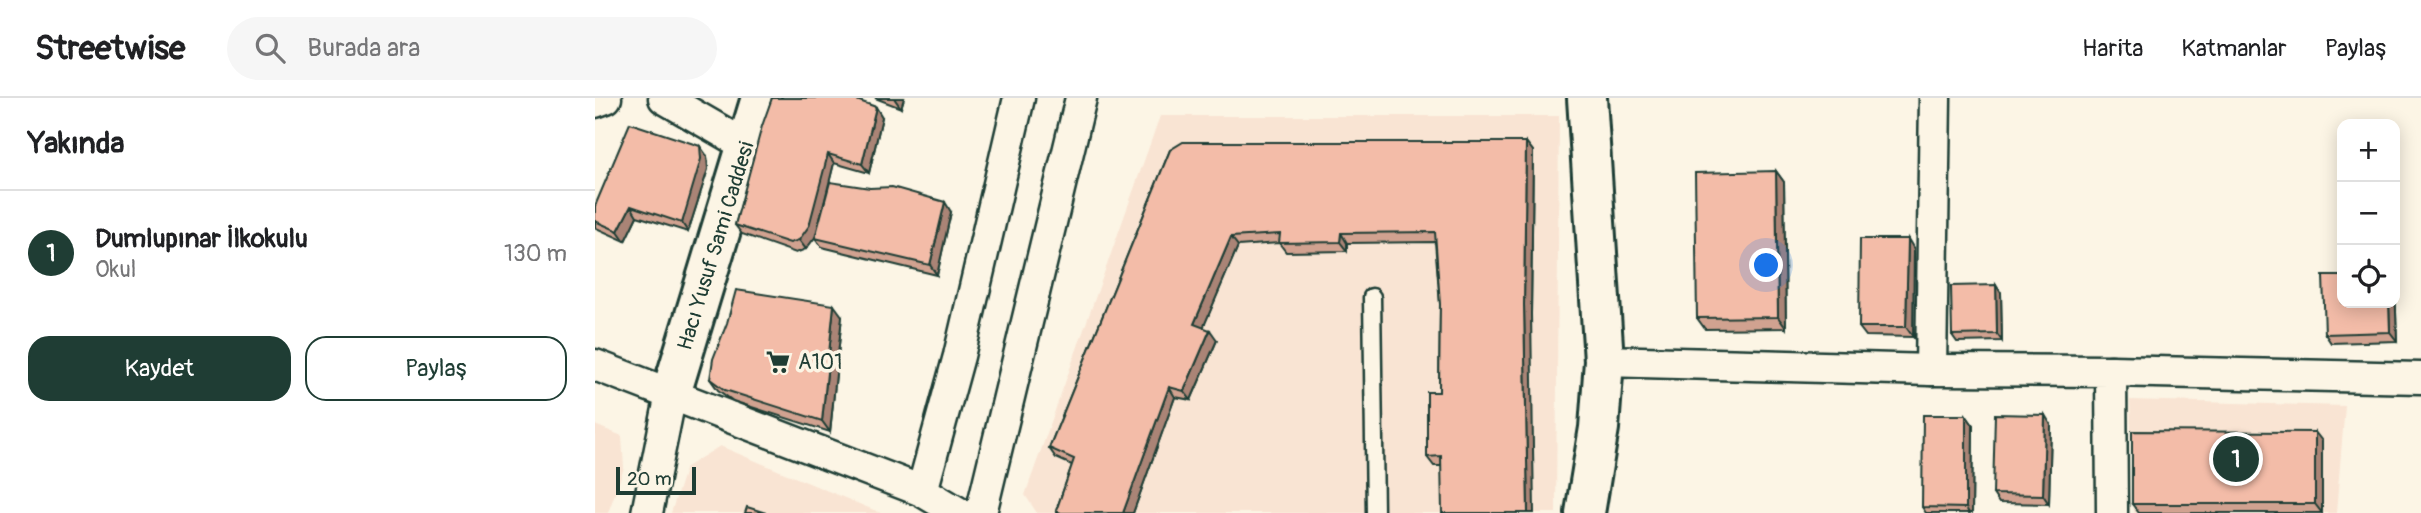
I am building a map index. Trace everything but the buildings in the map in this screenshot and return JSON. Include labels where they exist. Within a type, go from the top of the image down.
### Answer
[{"type":"main road","name":"Hacı Yusuf Sami Caddesi","points":[[671,394],[761,98]]},
{"type":"main road","points":[[1585,513],[1598,428],[1604,361],[1587,98]]},
{"type":"main road","points":[[1598,428],[1609,513]]},
{"type":"street","points":[[595,102],[606,98]]},
{"type":"street","points":[[664,98],[747,146]]},
{"type":"street","points":[[922,491],[958,356],[1019,98]]},
{"type":"street","points":[[981,513],[1081,98]]},
{"type":"street","points":[[1931,370],[1935,98]]},
{"type":"street","points":[[1604,361],[1931,370],[2421,378]]},
{"type":"street","points":[[595,365],[922,491],[959,513]]},
{"type":"street","points":[[2111,371],[2112,513]]},
{"type":"street","points":[[647,513],[671,394]]},
{"type":"lane","points":[[1372,297],[1375,513]]},
{"type":"shaded area","points":[[1160,116],[1559,116],[1556,513],[1037,513],[1025,495]]},
{"type":"shaded area","points":[[2130,400],[2345,406],[2336,513],[2134,513]]},
{"type":"shaded area","points":[[595,425],[622,436],[624,468],[608,513],[595,513]]},
{"type":"shaded area","points":[[720,446],[881,513],[671,513],[686,467]]},
{"type":"place","name":"A101","points":[[778,362]]},
{"type":"place","name":"Dumlupınar İlkokulu","points":[[2236,459]]}]
